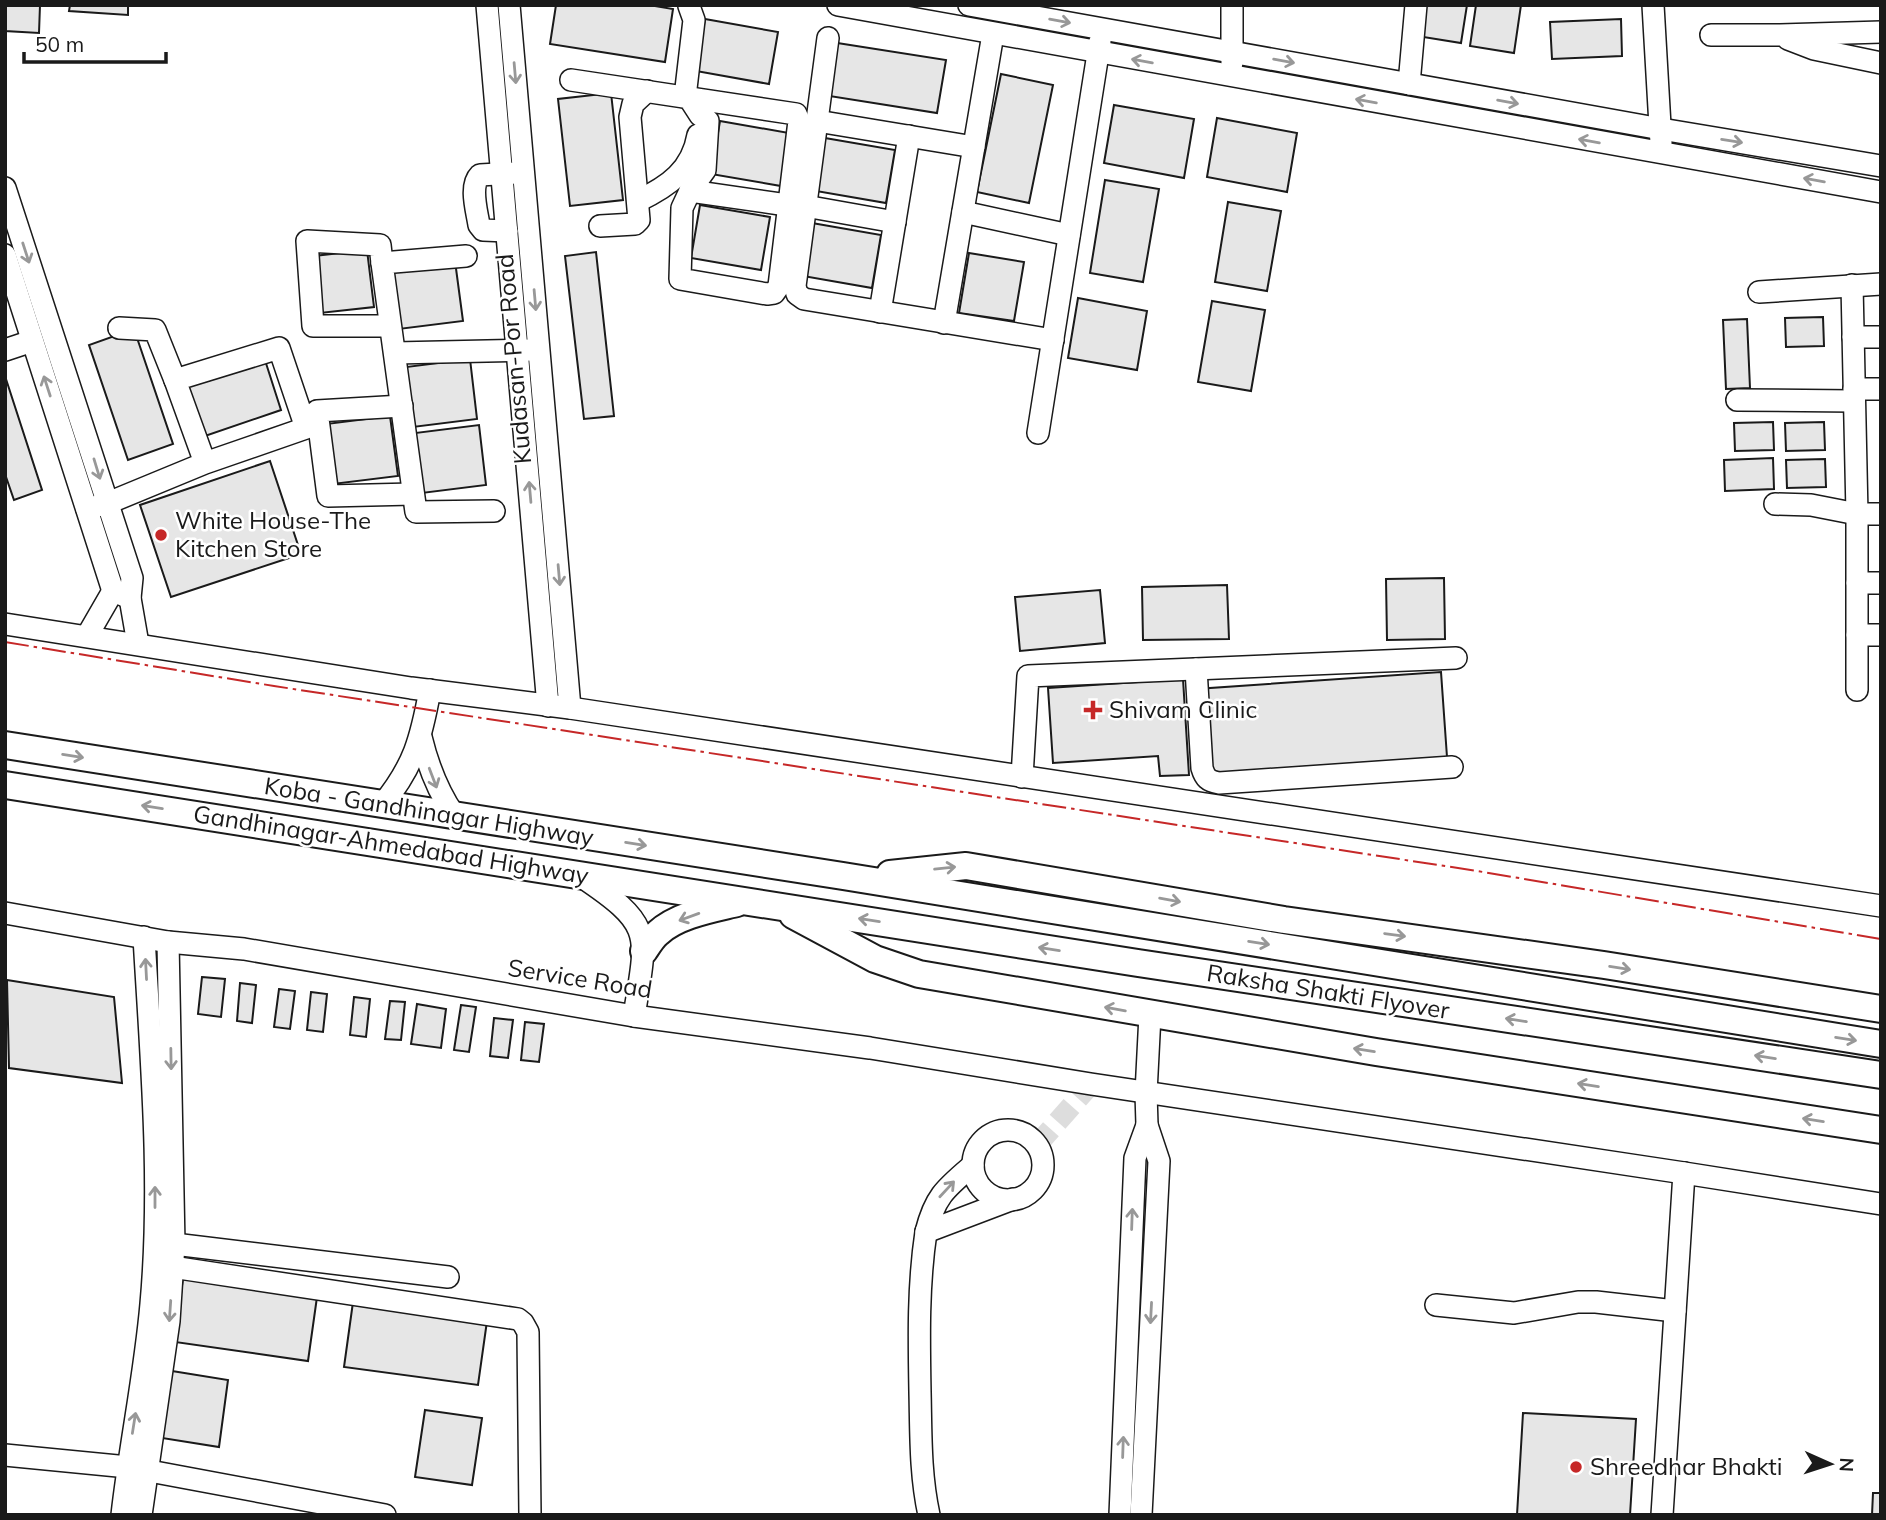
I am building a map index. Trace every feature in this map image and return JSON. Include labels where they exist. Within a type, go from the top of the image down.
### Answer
[{"type":"main road","name":"Koba - Gandhinagar Highway","points":[[5,745],[853,878]]},
{"type":"main road","name":"Gandhinagar-Ahmedabad Highway","points":[[5,785],[776,905]]},
{"type":"main road","points":[[853,878],[966,866],[1284,919],[1604,965],[1881,1009]]},
{"type":"main road","name":"Raksha Shakti Flyover","points":[[853,878],[1881,1044]]},
{"type":"main road","points":[[644,951],[656,934],[665,927],[692,916],[746,901]]},
{"type":"main road","name":"Raksha Shakti Flyover","points":[[776,905],[1881,1075]]},
{"type":"main road","points":[[776,905],[875,959],[919,974],[1390,1054],[1881,1130]]},
{"type":"street","name":"Kudasan-Por Road","points":[[487,5],[507,231],[529,350],[555,529],[570,708]]},
{"type":"street","name":"Kudasan-Por Road","points":[[509,5],[524,172],[533,531],[548,706]]},
{"type":"street","points":[[838,5],[1881,192]]},
{"type":"street","points":[[969,5],[1881,166]]},
{"type":"street","points":[[1231,77],[1232,5]]},
{"type":"street","points":[[1409,84],[1416,5]]},
{"type":"street","points":[[1653,5],[1661,154]]},
{"type":"street","points":[[638,201],[671,182],[692,160],[683,19],[689,6]]},
{"type":"street","points":[[1038,433],[1102,29]]},
{"type":"street","points":[[1711,35],[1881,32]]},
{"type":"street","points":[[944,323],[993,34]]},
{"type":"street","points":[[1780,35],[1814,50],[1881,63]]},
{"type":"street","points":[[687,101],[708,121],[705,170],[682,208],[680,279],[766,294],[774,293],[779,286],[817,121],[828,38]]},
{"type":"street","points":[[571,80],[647,91],[687,101],[796,114],[799,121],[795,286],[797,294],[804,299],[1053,340]]},
{"type":"street","points":[[600,226],[635,224],[639,220],[629,117],[633,104],[647,91]]},
{"type":"street","points":[[817,121],[974,147]]},
{"type":"street","points":[[880,312],[909,136]]},
{"type":"street","points":[[507,231],[483,230],[479,225],[474,185],[480,175],[524,172]]},
{"type":"street","points":[[5,188],[132,578],[122,595],[87,636]]},
{"type":"street","points":[[690,191],[895,222]]},
{"type":"street","points":[[962,212],[1069,235]]},
{"type":"street","points":[[390,326],[313,326],[307,241],[380,245],[415,512],[494,511]]},
{"type":"street","points":[[5,255],[87,509],[122,595],[138,644]]},
{"type":"street","points":[[382,263],[467,256]]},
{"type":"street","points":[[1759,292],[1881,284]]},
{"type":"street","points":[[1852,285],[1857,514],[1857,690]]},
{"type":"street","points":[[119,328],[155,330],[205,463]]},
{"type":"street","points":[[1853,337],[1881,337]]},
{"type":"street","points":[[5,350],[32,341]]},
{"type":"street","points":[[87,509],[205,463],[306,428],[279,348],[175,380]]},
{"type":"street","points":[[394,354],[529,350]]},
{"type":"street","points":[[1737,400],[1854,395],[1881,389]]},
{"type":"street","points":[[401,406],[317,411],[328,496],[413,494]]},
{"type":"street","points":[[1775,504],[1826,507],[1857,514],[1881,514]]},
{"type":"street","points":[[533,531],[555,529]]},
{"type":"street","points":[[1857,583],[1881,583]]},
{"type":"street","points":[[5,624],[430,690],[570,708],[1881,905]]},
{"type":"street","points":[[1857,635],[1881,635]]},
{"type":"street","points":[[1021,777],[1028,676],[1456,658]]},
{"type":"street","points":[[1196,669],[1202,768],[1205,777],[1210,781],[1219,783],[1452,766]]},
{"type":"street","points":[[383,805],[407,769],[421,737],[430,690]]},
{"type":"street","points":[[421,737],[438,792],[454,815]]},
{"type":"street","points":[[577,874],[625,908],[641,934],[644,951],[634,1016]]},
{"type":"street","name":"Service Road","points":[[5,913],[169,942],[244,949],[634,1016],[870,1048],[1146,1093],[1684,1172],[1881,1204]]},
{"type":"street","points":[[122,1515],[137,1469],[169,1321],[174,1244],[144,937]]},
{"type":"street","points":[[141,1515],[137,1469],[163,1116],[169,942]]},
{"type":"street","points":[[1140,1515],[1159,1161],[1147,1125],[1150,1014]]},
{"type":"street","points":[[1121,1515],[1135,1158],[1147,1125]]},
{"type":"street","points":[[926,1232],[1013,1199],[1031,1191],[1041,1174],[1041,1154],[1030,1138],[1012,1130],[993,1133],[978,1146],[973,1165],[974,1175],[985,1191],[993,1197],[1013,1199]]},
{"type":"street","points":[[929,1515],[921,1461],[920,1275],[932,1209],[941,1194],[973,1165]]},
{"type":"street","points":[[1662,1515],[1684,1172]]},
{"type":"street","points":[[174,1244],[448,1277]]},
{"type":"street","points":[[172,1267],[518,1319],[528,1332],[530,1515]]},
{"type":"street","points":[[1436,1305],[1514,1313],[1578,1302],[1596,1302],[1675,1311]]},
{"type":"street","points":[[5,1455],[137,1469],[385,1515]]},
{"type":"building","points":[[5,5],[40,5],[39,33],[5,31]]},
{"type":"building","points":[[70,5],[128,5],[128,15],[69,11]]},
{"type":"building","points":[[556,5],[649,5],[673,9],[665,62],[550,44]]},
{"type":"building","points":[[1422,5],[1467,5],[1461,43],[1417,36]]},
{"type":"building","points":[[1476,5],[1521,5],[1514,53],[1470,46]]},
{"type":"building","points":[[705,19],[778,32],[769,84],[696,71]]},
{"type":"building","points":[[1621,19],[1622,56],[1552,59],[1550,22]]},
{"type":"building","points":[[831,42],[946,60],[937,113],[823,95]]},
{"type":"building","points":[[1001,74],[1053,85],[1029,203],[977,192]]},
{"type":"building","points":[[611,93],[623,200],[570,206],[558,99]]},
{"type":"building","points":[[1114,105],[1194,119],[1184,178],[1104,163]]},
{"type":"building","points":[[1217,118],[1297,133],[1287,192],[1207,177]]},
{"type":"building","points":[[720,121],[789,133],[781,186],[711,174]]},
{"type":"building","points":[[825,138],[895,150],[886,203],[816,191]]},
{"type":"building","points":[[1105,180],[1159,189],[1143,282],[1090,273]]},
{"type":"building","points":[[1228,202],[1281,211],[1267,291],[1215,282]]},
{"type":"building","points":[[700,205],[770,217],[761,270],[691,258]]},
{"type":"building","points":[[812,223],[881,235],[872,288],[803,276]]},
{"type":"building","points":[[367,250],[374,307],[320,313],[314,256]]},
{"type":"building","points":[[596,252],[614,416],[584,419],[565,256]]},
{"type":"building","points":[[969,253],[1024,262],[1014,321],[959,313]]},
{"type":"building","points":[[455,261],[463,321],[399,329],[392,268]]},
{"type":"building","points":[[1078,298],[1147,311],[1137,370],[1068,358]]},
{"type":"building","points":[[1212,301],[1265,310],[1251,391],[1198,382]]},
{"type":"building","points":[[1823,317],[1824,346],[1786,347],[1785,318]]},
{"type":"building","points":[[1747,319],[1750,388],[1726,389],[1723,320]]},
{"type":"building","points":[[134,329],[173,444],[128,460],[89,345]]},
{"type":"building","points":[[264,357],[281,410],[205,436],[187,382]]},
{"type":"building","points":[[470,359],[477,419],[413,427],[406,367]]},
{"type":"building","points":[[5,376],[42,490],[14,500],[5,474]]},
{"type":"building","points":[[390,416],[398,476],[333,484],[326,424]]},
{"type":"building","points":[[1773,422],[1774,450],[1735,451],[1734,423]]},
{"type":"building","points":[[1824,422],[1825,450],[1786,451],[1785,423]]},
{"type":"building","points":[[479,425],[486,485],[422,493],[415,433]]},
{"type":"building","points":[[1773,458],[1774,489],[1725,491],[1724,460]]},
{"type":"building","points":[[1825,459],[1826,487],[1787,488],[1786,460]]},
{"type":"building","points":[[270,461],[301,554],[171,597],[140,505]]},
{"type":"building","points":[[1444,578],[1445,639],[1387,640],[1386,579]]},
{"type":"building","points":[[1227,585],[1229,639],[1143,640],[1142,587]]},
{"type":"building","points":[[1100,590],[1105,643],[1020,651],[1015,597]]},
{"type":"building","points":[[1441,672],[1447,757],[1202,774],[1196,689]]},
{"type":"building","points":[[1183,679],[1189,775],[1160,776],[1158,756],[1053,763],[1048,688]]},
{"type":"building","points":[[202,977],[225,979],[221,1017],[198,1014]]},
{"type":"building","points":[[7,980],[114,997],[122,1083],[9,1068]]},
{"type":"building","points":[[240,983],[256,985],[252,1023],[237,1021]]},
{"type":"building","points":[[279,989],[295,991],[290,1029],[274,1027]]},
{"type":"building","points":[[311,992],[327,994],[323,1032],[307,1030]]},
{"type":"building","points":[[354,997],[370,999],[366,1037],[350,1035]]},
{"type":"building","points":[[390,1001],[405,1002],[401,1040],[385,1039]]},
{"type":"building","points":[[417,1004],[446,1009],[441,1048],[411,1044]]},
{"type":"building","points":[[461,1005],[476,1007],[469,1052],[454,1050]]},
{"type":"building","points":[[494,1018],[513,1020],[508,1058],[490,1056]]},
{"type":"building","points":[[525,1022],[544,1024],[539,1062],[521,1060]]},
{"type":"building","points":[[183,1278],[317,1297],[308,1361],[175,1342]]},
{"type":"building","points":[[353,1302],[487,1321],[478,1385],[344,1367]]},
{"type":"building","points":[[172,1371],[228,1380],[219,1447],[162,1438]]},
{"type":"building","points":[[425,1410],[482,1418],[472,1485],[415,1477]]},
{"type":"building","name":"Shreedhar Bhakti","points":[[1523,1413],[1636,1419],[1630,1515],[1517,1515]]},
{"type":"building","points":[[1873,1493],[1881,1493],[1881,1515],[1872,1515]]},
{"type":"tunnel","points":[[1037,1145],[1091,1084]]},
{"type":"power","points":[[5,642],[274,686],[1477,871],[1881,939]]},
{"type":"place","name":"White House-The Kitchen Store","points":[[161,535]]},
{"type":"place","name":"Shivam Clinic","points":[[1093,710]]},
{"type":"place","name":"Shreedhar Bhakti","points":[[1576,1467]]}]
